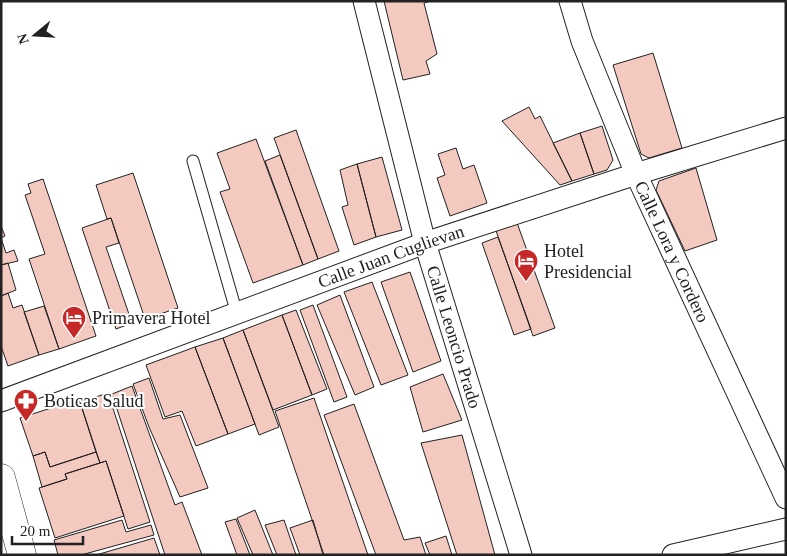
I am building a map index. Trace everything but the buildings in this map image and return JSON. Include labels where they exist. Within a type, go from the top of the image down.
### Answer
[{"type":"street","name":"Calle Leoncio Prado","points":[[364,1],[425,243],[521,555]]},
{"type":"street","name":"Calle Lora y Cordero","points":[[570,1],[582,40],[636,174],[786,498]]},
{"type":"street","name":"Calle Juan Cuglievan","points":[[1,401],[425,243],[636,174],[786,128]]},
{"type":"street","points":[[1,478],[22,555]]},
{"type":"street","points":[[673,555],[786,529]]},
{"type":"lane","points":[[193,161],[237,314]]},
{"type":"place","name":"Hotel Presidencial","points":[[526,282]]},
{"type":"place","name":"Primavera Hotel","points":[[74,339]]},
{"type":"place","name":"Boticas Salud","points":[[26,422]]}]
